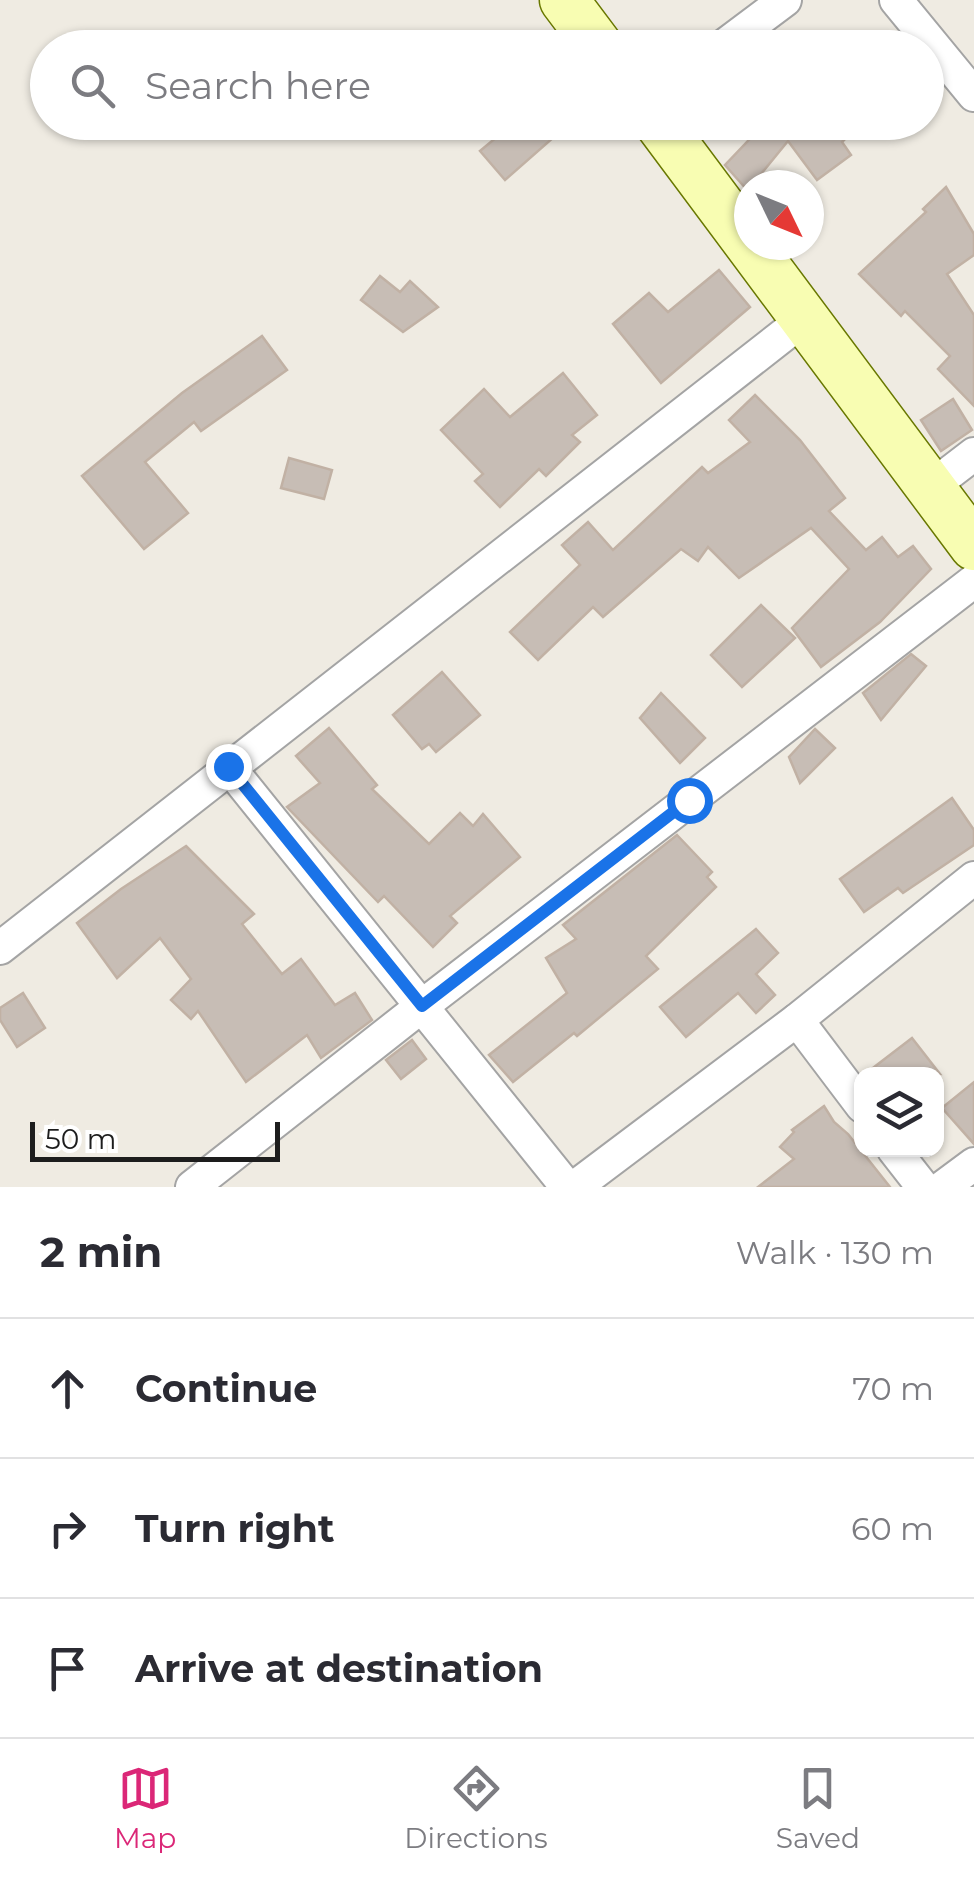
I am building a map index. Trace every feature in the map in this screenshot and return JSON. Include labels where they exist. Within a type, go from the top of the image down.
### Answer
[{"type":"street","points":[[564,0],[586,30]]},
{"type":"street","points":[[745,30],[785,0]]},
{"type":"street","points":[[896,0],[921,30]]},
{"type":"street","points":[[944,58],[974,95]]},
{"type":"street","points":[[671,140],[974,546]]},
{"type":"street","points":[[0,948],[804,319]]},
{"type":"street","points":[[931,487],[974,454]]},
{"type":"street","points":[[192,1187],[974,581]]},
{"type":"street","points":[[228,766],[567,1187]]},
{"type":"street","points":[[575,1187],[797,1020],[974,878]]},
{"type":"street","points":[[797,1020],[854,1095]]},
{"type":"street","points":[[899,1157],[922,1187]]},
{"type":"street","points":[[942,1187],[974,1164]]},
{"type":"building","points":[[493,140],[551,140],[505,180],[480,151]]},
{"type":"building","points":[[749,140],[844,140],[851,155],[824,175],[824,170],[810,170],[788,141],[764,170],[734,170],[734,175],[725,165]]},
{"type":"building","points":[[946,187],[974,234],[974,255],[947,274],[974,315],[974,406],[938,369],[950,356],[905,311],[901,316],[859,274],[926,212],[923,209]]},
{"type":"building","points":[[719,270],[750,307],[661,383],[613,324],[649,293],[668,312]]},
{"type":"building","points":[[380,276],[400,292],[410,281],[438,307],[403,332],[361,300]]},
{"type":"building","points":[[262,336],[287,370],[201,431],[194,422],[145,462],[188,513],[144,549],[82,476],[182,393]]},
{"type":"building","points":[[563,373],[597,415],[572,435],[580,442],[546,476],[539,469],[500,507],[475,481],[483,474],[441,430],[484,389],[510,417]]},
{"type":"building","points":[[755,395],[800,440],[845,498],[829,511],[866,550],[882,537],[898,557],[913,546],[931,569],[880,622],[821,667],[792,628],[849,569],[811,528],[739,578],[708,547],[698,561],[681,549],[603,617],[593,607],[538,660],[510,632],[580,565],[562,545],[588,522],[613,550],[702,467],[708,473],[750,442],[729,420]]},
{"type":"building","points":[[953,399],[972,430],[941,451],[921,420]]},
{"type":"building","points":[[289,458],[332,470],[324,499],[281,488]]},
{"type":"building","points":[[761,605],[795,638],[742,687],[711,655]]},
{"type":"building","points":[[911,654],[926,666],[881,720],[863,693]]},
{"type":"building","points":[[442,672],[480,715],[436,752],[429,744],[422,749],[393,715]]},
{"type":"building","points":[[661,693],[705,738],[680,763],[640,718]]},
{"type":"building","points":[[329,728],[377,785],[372,789],[429,844],[460,813],[473,826],[483,814],[520,857],[450,916],[457,923],[433,947],[384,896],[378,902],[287,807],[320,783],[296,756]]},
{"type":"building","points":[[815,729],[835,748],[800,783],[789,757]]},
{"type":"building","points":[[952,798],[974,830],[974,845],[903,893],[898,888],[864,912],[840,879]]},
{"type":"building","points":[[677,835],[712,872],[707,877],[716,887],[646,956],[658,969],[577,1036],[574,1033],[513,1082],[489,1055],[567,993],[546,958],[576,939],[563,925]]},
{"type":"building","points":[[186,846],[254,914],[242,924],[282,974],[301,959],[335,1005],[355,993],[372,1020],[321,1058],[307,1035],[246,1082],[198,1011],[191,1019],[171,1000],[191,979],[160,938],[117,978],[77,923]]},
{"type":"building","points":[[756,929],[778,953],[756,974],[775,995],[756,1013],[738,993],[686,1037],[660,1007]]},
{"type":"building","points":[[23,993],[45,1028],[17,1047],[0,1020],[0,1008]]},
{"type":"building","points":[[912,1038],[935,1067],[874,1067]]},
{"type":"building","points":[[412,1040],[426,1059],[401,1079],[386,1060]]},
{"type":"building","points":[[974,1082],[974,1144],[944,1110]]},
{"type":"building","points":[[824,1106],[854,1142],[854,1157],[866,1157],[890,1187],[758,1187],[794,1159],[780,1147],[792,1130]]},
{"type":"route","points":[[228,766],[422,1006],[689,800]]}]
